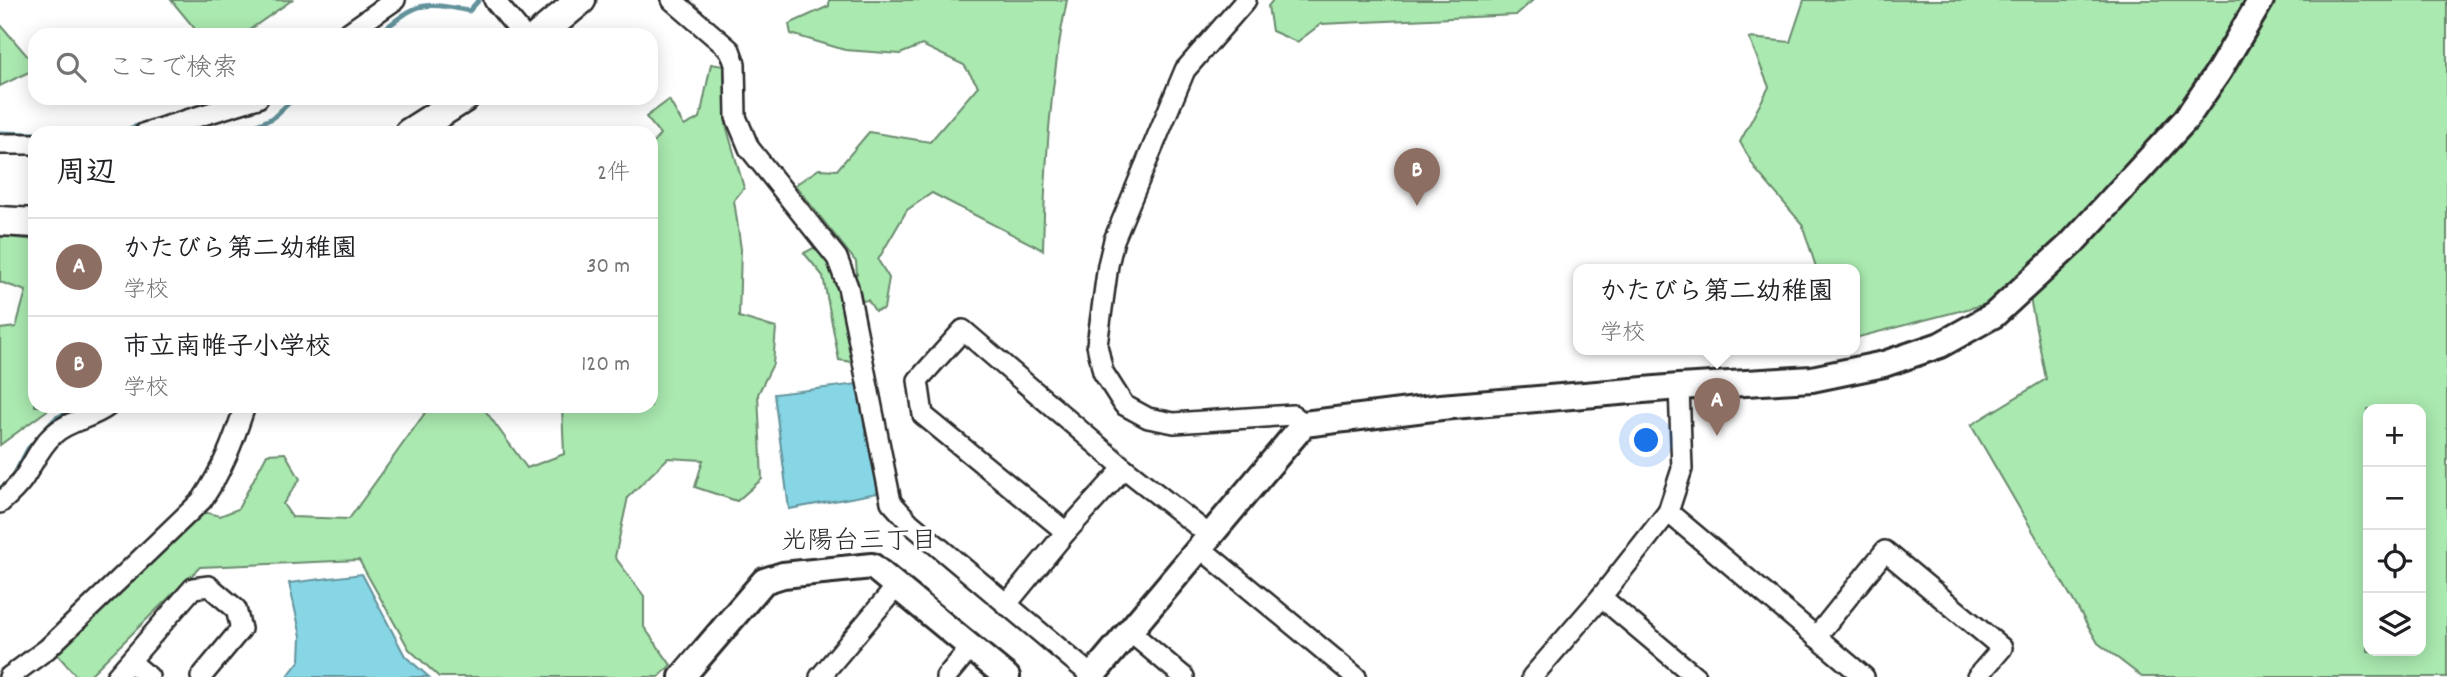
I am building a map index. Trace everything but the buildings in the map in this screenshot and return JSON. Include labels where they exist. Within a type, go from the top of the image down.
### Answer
[{"type":"main road","points":[[547,28],[581,0]]},
{"type":"main road","points":[[419,126],[453,105]]},
{"type":"main road","points":[[0,221],[28,223]]},
{"type":"street","points":[[355,28],[395,0]]},
{"type":"street","points":[[672,0],[730,50],[735,64],[736,117],[749,148],[837,258],[848,287],[891,502],[910,523],[1091,676],[1304,424],[1441,407],[1812,379],[1884,365],[1940,345],[1994,315],[2072,243],[2186,119],[2230,53],[2260,0]]},
{"type":"street","points":[[1246,0],[1185,70],[1114,240],[1097,345],[1103,372],[1124,405],[1148,418],[1174,422],[1293,415],[1304,424]]},
{"type":"street","points":[[499,2],[518,28]]},
{"type":"street","points":[[167,126],[195,126],[242,105]]},
{"type":"street","points":[[0,145],[28,144]]},
{"type":"street","points":[[1066,532],[923,415],[919,380],[963,330],[1124,468],[1356,677]]},
{"type":"street","points":[[1532,677],[1601,597],[1668,512],[1682,469],[1679,387]]},
{"type":"street","points":[[0,503],[15,490],[36,455],[54,434],[66,425],[97,413]]},
{"type":"street","points":[[9,677],[47,649],[202,500],[229,454],[244,413]]},
{"type":"street","points":[[1006,605],[1066,532],[1124,468]]},
{"type":"street","points":[[1668,512],[1864,677]]},
{"type":"street","points":[[1816,637],[1885,551],[2002,648],[1977,677]]},
{"type":"street","points":[[682,677],[764,581],[783,575],[872,566],[1007,677]]},
{"type":"street","points":[[116,677],[193,588],[209,586],[236,608],[241,629],[201,677]]},
{"type":"street","points":[[820,677],[897,586]]},
{"type":"street","points":[[1601,597],[1696,677]]},
{"type":"street","points":[[1129,631],[1184,677]]},
{"type":"street","points":[[946,677],[971,647]]},
{"type":"street","points":[[131,662],[149,677]]},
{"type":"green space","points":[[171,0],[292,0],[252,28],[194,28]]},
{"type":"green space","points":[[829,0],[1067,0],[1049,124],[1043,250],[932,193],[907,210],[878,260],[889,278],[884,309],[875,311],[868,300],[848,303],[853,362],[839,360],[823,276],[804,253],[819,245],[842,279],[857,274],[856,262],[795,185],[819,169],[837,170],[869,132],[930,142],[978,86],[964,65],[922,45],[900,54],[845,50],[791,34],[789,24],[829,6]]},
{"type":"green space","points":[[1273,0],[1533,0],[1516,15],[1321,24],[1297,42],[1272,31],[1268,6]]},
{"type":"green space","points":[[1804,0],[2447,0],[2447,677],[2142,677],[2098,643],[1971,425],[2046,379],[2029,293],[1860,337],[1860,264],[1815,264],[1802,224],[1756,170],[1740,142],[1769,87],[1749,38],[1790,42]]},
{"type":"green space","points":[[0,24],[28,57],[28,72],[0,86]]},
{"type":"green space","points":[[711,64],[724,66],[726,125],[744,188],[734,200],[741,249],[739,317],[776,328],[773,364],[758,394],[762,479],[737,501],[695,487],[703,460],[668,458],[628,497],[615,557],[644,596],[644,627],[671,665],[659,677],[439,677],[409,649],[359,560],[200,567],[88,677],[77,677],[56,653],[199,511],[220,516],[238,509],[267,454],[285,453],[300,479],[283,504],[292,517],[349,519],[425,413],[487,413],[527,468],[564,454],[562,413],[658,413],[660,134],[658,126],[653,126],[646,117],[669,100],[684,126],[700,118]]},
{"type":"green space","points":[[0,236],[28,239],[28,413],[43,413],[0,445],[0,329],[16,327],[26,291],[0,282]]},
{"type":"water","points":[[866,383],[878,493],[789,509],[774,394]]},
{"type":"water","points":[[362,574],[405,656],[429,677],[287,677],[300,660],[301,636],[289,583]]},
{"type":"waterway","points":[[386,28],[419,7],[439,6],[469,11],[479,0]]},
{"type":"waterway","points":[[254,126],[273,118],[287,105]]},
{"type":"waterway","points":[[165,117],[177,113],[183,126]]},
{"type":"waterway","points":[[137,126],[146,123]]},
{"type":"waterway","points":[[0,133],[28,134]]},
{"type":"waterway","points":[[43,432],[56,418],[67,413]]},
{"type":"waterway","points":[[0,488],[10,483],[28,449],[37,439]]},
{"type":"place","name":"市立南帷子小学校","points":[[1417,206]]},
{"type":"place","name":"かたびら第二幼稚園","points":[[1717,436]]},
{"type":"district","name":"光陽台三丁目","points":[[859,539]]}]
